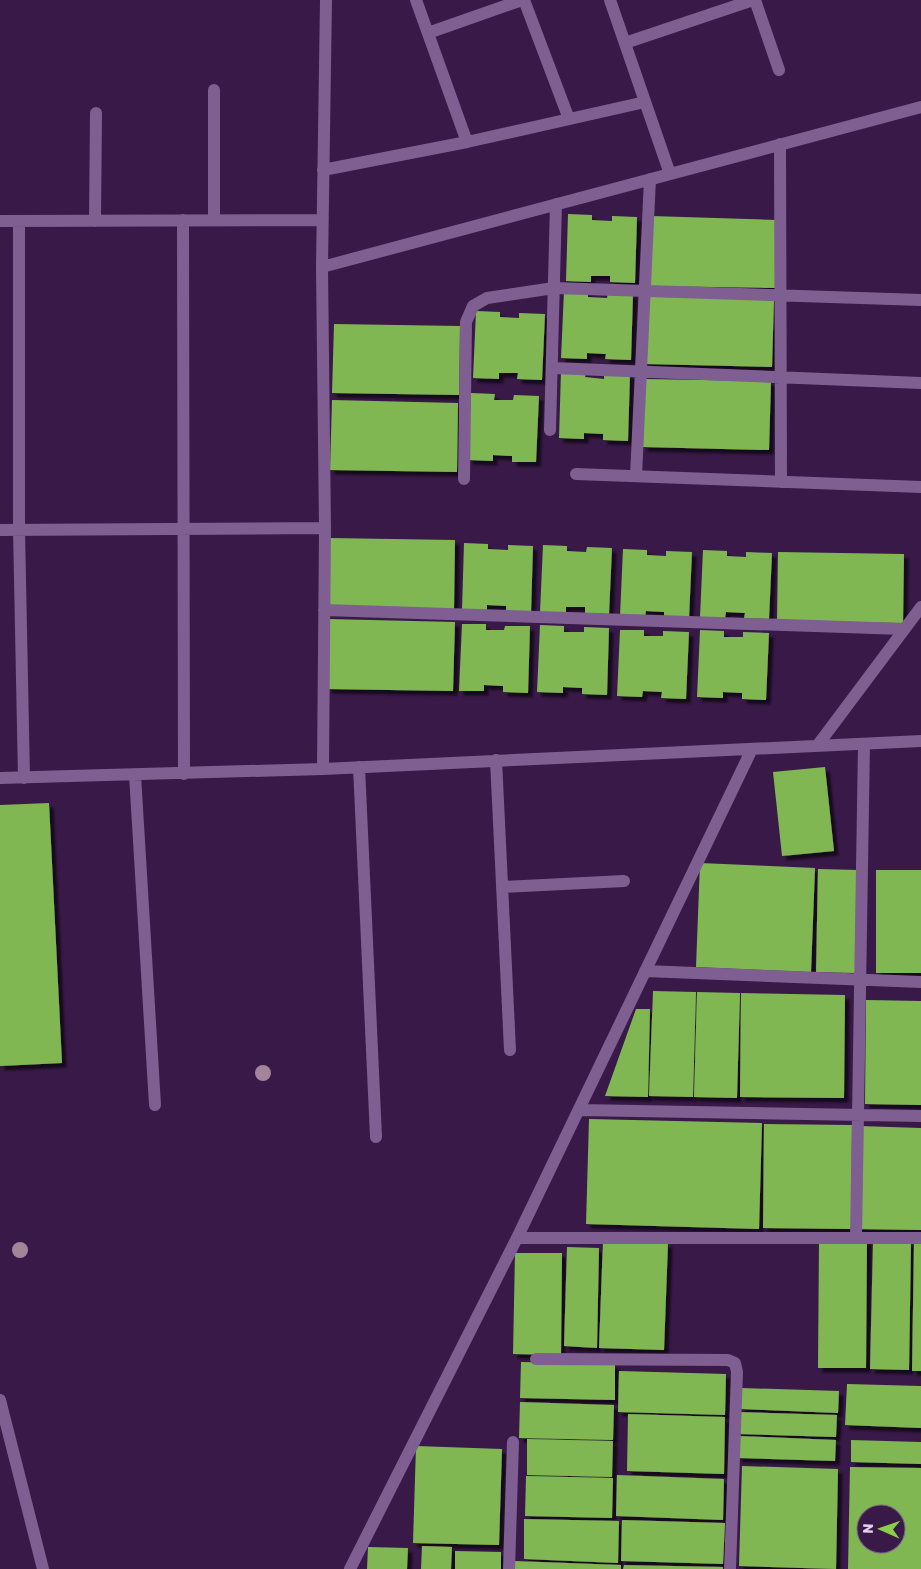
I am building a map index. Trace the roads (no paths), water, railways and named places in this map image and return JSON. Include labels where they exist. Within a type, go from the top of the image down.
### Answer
[{"type":"street","points":[[323,769],[325,528],[322,220],[326,0]]},
{"type":"street","points":[[416,0],[466,142]]},
{"type":"street","points":[[428,34],[523,0],[569,119]]},
{"type":"street","points":[[610,0],[670,174]]},
{"type":"street","points":[[625,43],[754,0],[779,70]]},
{"type":"street","points":[[214,90],[214,220]]},
{"type":"street","points":[[323,170],[466,142],[645,102]]},
{"type":"street","points":[[322,267],[921,107]]},
{"type":"street","points":[[95,221],[96,114]]},
{"type":"street","points":[[780,144],[781,482]]},
{"type":"street","points":[[636,476],[650,179]]},
{"type":"street","points":[[550,430],[556,204]]},
{"type":"street","points":[[184,220],[184,774]]},
{"type":"street","points":[[0,221],[322,220]]},
{"type":"street","points":[[19,221],[20,530],[24,778]]},
{"type":"street","points":[[464,479],[466,322],[473,306],[487,298],[554,288],[921,300]]},
{"type":"street","points":[[552,368],[921,383]]},
{"type":"street","points":[[576,474],[921,487]]},
{"type":"street","points":[[0,530],[325,528]]},
{"type":"street","points":[[817,746],[921,607]]},
{"type":"street","points":[[324,610],[904,629]]},
{"type":"street","points":[[0,778],[323,769],[921,742]]},
{"type":"street","points":[[856,1238],[864,744]]},
{"type":"street","points":[[350,1569],[517,1238],[752,749]]},
{"type":"street","points":[[496,760],[510,1050]]},
{"type":"street","points":[[359,767],[376,1136]]},
{"type":"street","points":[[135,775],[155,1105]]},
{"type":"street","points":[[502,887],[624,881]]},
{"type":"street","points":[[645,971],[921,982]]},
{"type":"street","points":[[579,1110],[921,1116]]},
{"type":"street","points":[[517,1238],[921,1238]]},
{"type":"street","points":[[536,1359],[728,1360],[735,1364],[737,1372],[730,1569]]},
{"type":"street","points":[[0,1400],[43,1569]]},
{"type":"street","points":[[509,1569],[513,1442]]}]
